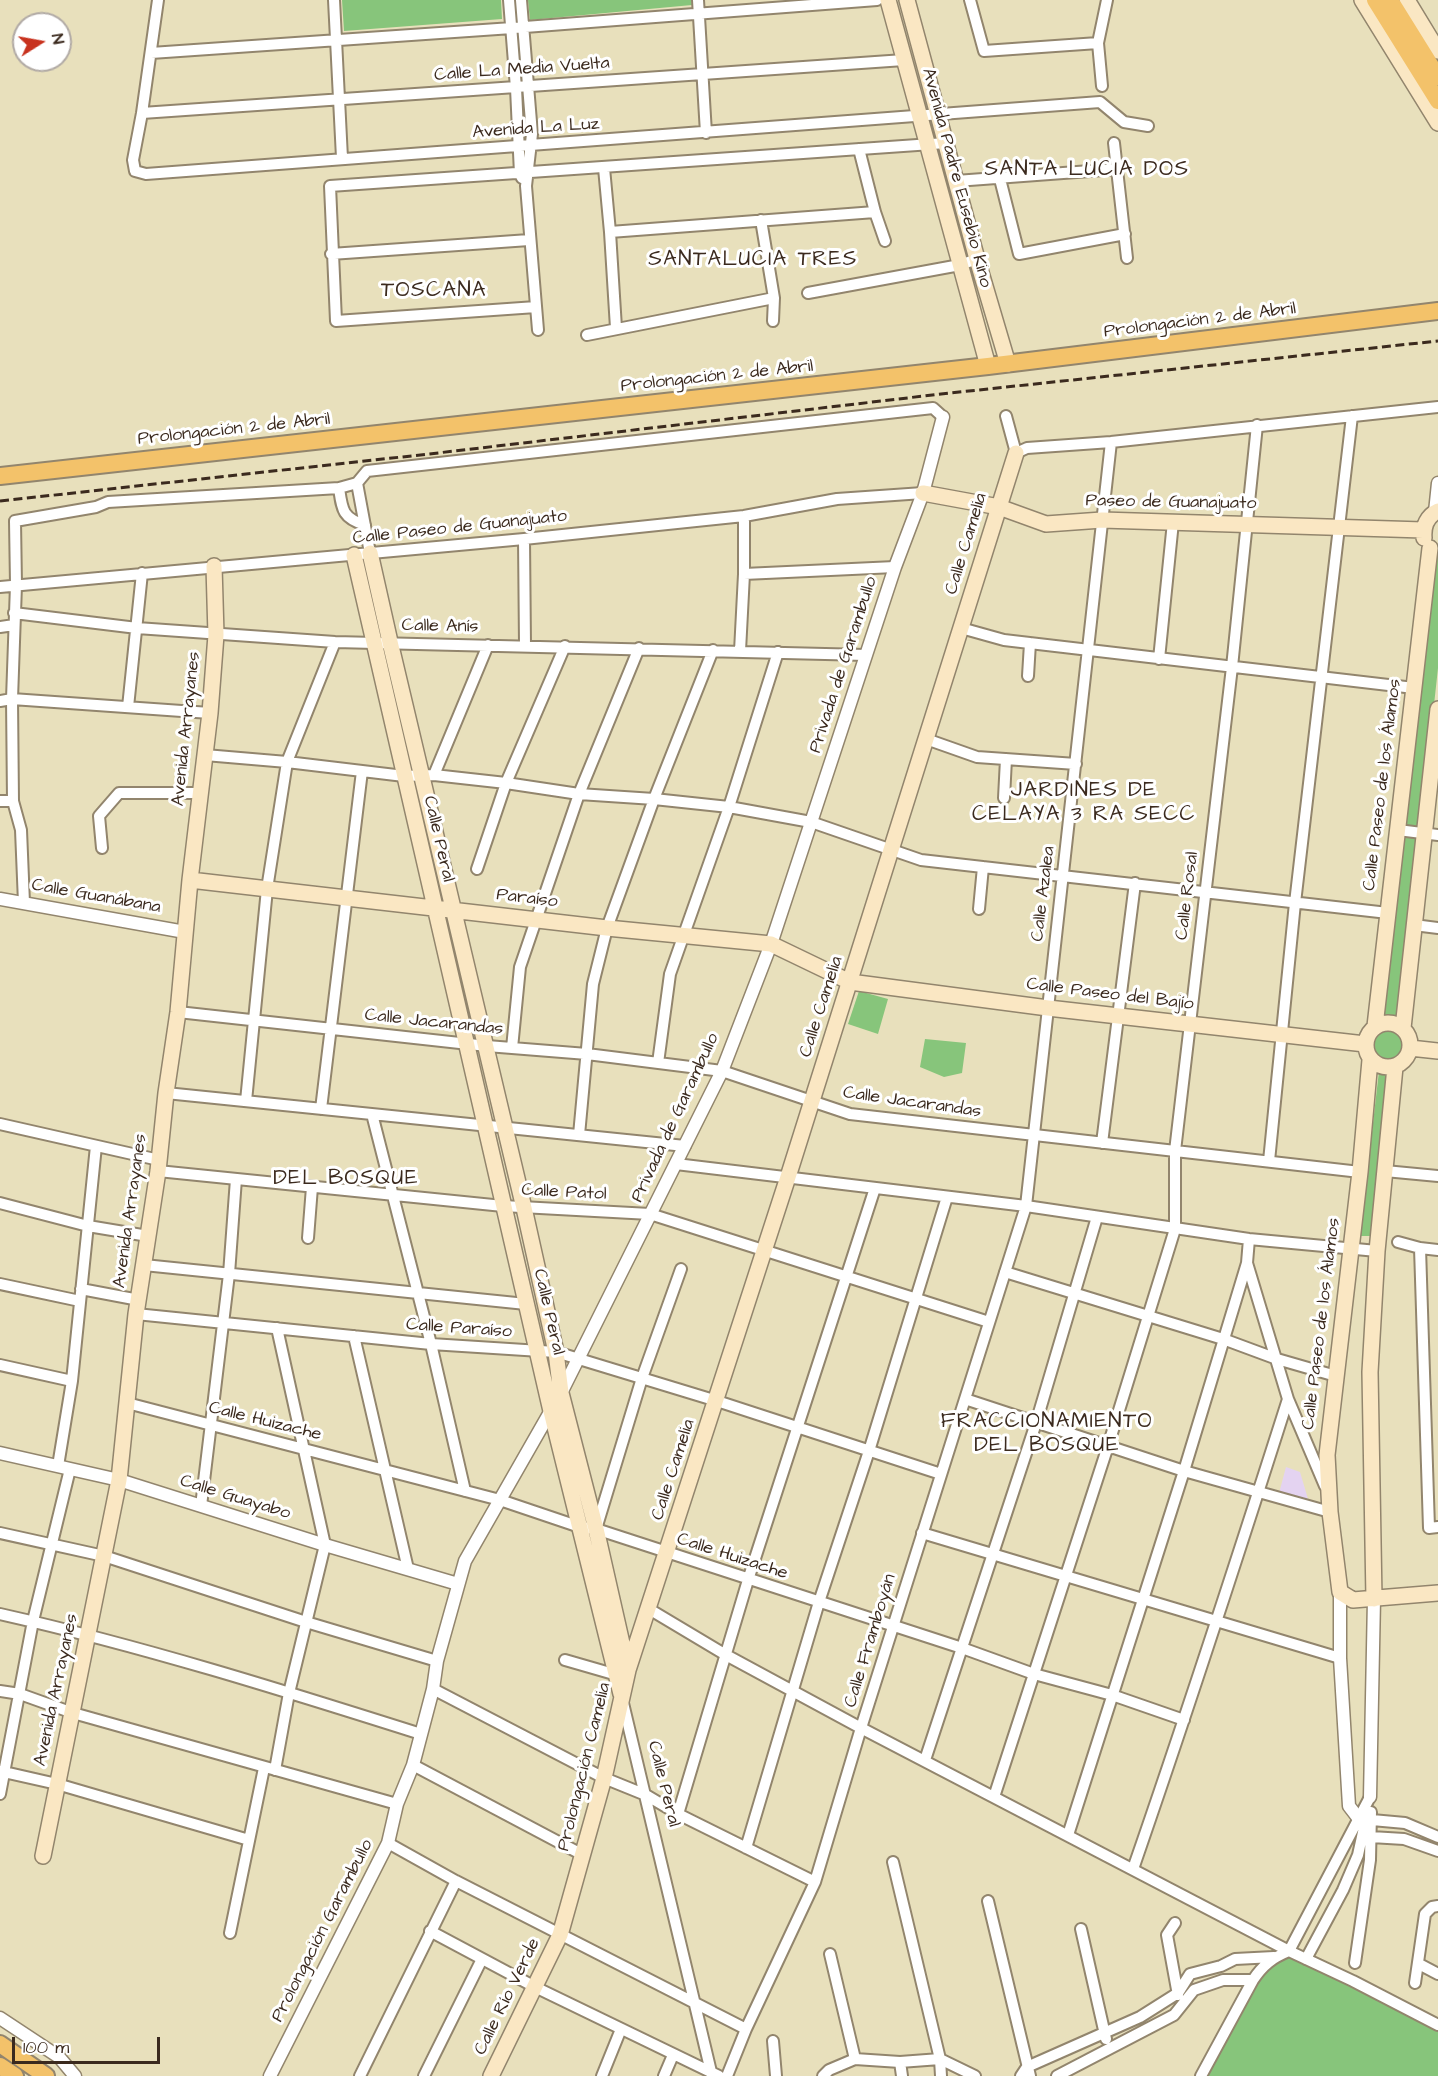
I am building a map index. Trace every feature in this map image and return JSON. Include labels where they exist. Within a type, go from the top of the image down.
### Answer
[{"type":"main road","name":"Avenida Padre Eusebio Kino","points":[[888,0],[988,366]]},
{"type":"main road","name":"Avenida Padre Eusebio Kino","points":[[908,0],[977,259],[1008,364]]},
{"type":"main road","points":[[1362,0],[1438,123]]},
{"type":"main road","points":[[1375,0],[1438,101]]},
{"type":"main road","points":[[1390,0],[1438,77]]},
{"type":"main road","points":[[1407,0],[1438,51]]},
{"type":"main road","name":"Prolongación 2 de Abril","points":[[0,476],[1008,364],[1438,311]]},
{"type":"main road","name":"Calle Camelia","points":[[649,1609],[892,850],[1016,453]]},
{"type":"main road","name":"Paseo de Guanajuato","points":[[922,493],[999,507],[1046,524],[1102,520],[1423,530]]},
{"type":"main road","points":[[1434,550],[1425,540],[1423,530],[1427,520],[1436,512]]},
{"type":"main road","name":"Calle Paseo de los Álamos","points":[[1375,1026],[1414,688],[1434,550]]},
{"type":"main road","name":"Calle Peral","points":[[370,552],[404,776],[551,1411],[580,1527],[623,1673]]},
{"type":"main road","name":"Calle Peral","points":[[354,555],[428,776],[454,909],[556,1352],[561,1393],[596,1529],[623,1673],[622,1701]]},
{"type":"main road","name":"Avenida Arrayanes","points":[[43,1856],[119,1480],[137,1307],[159,1165],[166,1093],[178,1012],[190,880],[210,713],[216,635],[214,566]]},
{"type":"main road","points":[[1403,1028],[1414,925],[1431,835],[1438,708]]},
{"type":"main road","name":"Paraíso","points":[[190,880],[607,928],[771,944],[850,982]]},
{"type":"main road","name":"Calle Paseo del Bajío","points":[[850,982],[1048,1008],[1365,1044]]},
{"type":"main road","points":[[1394,1023],[1403,1028],[1409,1037],[1410,1048],[1405,1059],[1395,1067],[1382,1067],[1370,1059],[1365,1044],[1368,1034],[1375,1026],[1394,1023]]},
{"type":"main road","points":[[1410,1048],[1438,1051]]},
{"type":"main road","name":"Calle Paseo de los Álamos","points":[[1340,1592],[1330,1512],[1327,1455],[1360,1172],[1370,1059]]},
{"type":"main road","name":"Calle Paseo de los Álamos","points":[[1374,1599],[1370,1372],[1377,1251],[1395,1067]]},
{"type":"main road","points":[[1340,1592],[1353,1600],[1438,1593]]},
{"type":"main road","name":"Prolongación Camelia","points":[[623,1673],[649,1609]]},
{"type":"main road","name":"Prolongación Camelia","points":[[560,1935],[604,1778],[622,1701]]},
{"type":"main road","name":"Calle Río Verde","points":[[491,2076],[560,1935]]},
{"type":"main road","points":[[0,2044],[46,2076]]},
{"type":"main road","points":[[0,2067],[15,2076]]},
{"type":"street","points":[[142,113],[158,0]]},
{"type":"street","points":[[334,0],[342,158]]},
{"type":"street","points":[[509,0],[529,87],[531,146],[524,174]]},
{"type":"street","points":[[521,0],[517,28],[516,88],[519,147],[526,186],[538,330]]},
{"type":"street","points":[[698,0],[706,133]]},
{"type":"street","points":[[151,53],[878,0]]},
{"type":"street","points":[[970,0],[984,51],[1098,43]]},
{"type":"street","points":[[1102,86],[1098,43],[1107,0]]},
{"type":"street","name":"Calle La Media Vuelta","points":[[142,113],[904,60]]},
{"type":"street","name":"Avenida La Luz","points":[[142,113],[133,160],[135,171],[147,174],[1100,102],[1124,122],[1148,126]]},
{"type":"street","points":[[536,307],[336,321],[330,186],[524,174],[946,142]]},
{"type":"street","points":[[1114,143],[1127,258]]},
{"type":"street","points":[[859,149],[885,242]]},
{"type":"street","points":[[604,168],[616,328]]},
{"type":"street","points":[[956,181],[1117,170]]},
{"type":"street","points":[[1000,179],[1019,254],[1125,234]]},
{"type":"street","points":[[610,232],[875,212]]},
{"type":"street","points":[[760,220],[774,298],[773,321]]},
{"type":"street","points":[[332,254],[530,240]]},
{"type":"street","points":[[808,293],[960,265],[977,259]]},
{"type":"street","points":[[586,335],[774,298]]},
{"type":"street","points":[[1006,416],[1016,453],[1028,448],[1111,442],[1438,407]]},
{"type":"street","points":[[24,903],[21,830],[13,801],[15,521],[96,507],[108,502],[339,488],[357,483],[367,471],[933,408],[943,417]]},
{"type":"street","points":[[1269,1161],[1280,1034],[1352,416]]},
{"type":"street","name":"Privada de Garambullo","points":[[438,1661],[465,1561],[561,1393],[722,1071],[771,944],[895,567],[922,493],[943,417]]},
{"type":"street","name":"Calle Rosal","points":[[994,1797],[1108,1446],[1175,1229],[1175,1151],[1232,667],[1257,425]]},
{"type":"street","name":"Calle Azalea","points":[[1026,1206],[1111,442]]},
{"type":"street","points":[[357,483],[370,552]]},
{"type":"street","points":[[1436,512],[1438,483]]},
{"type":"street","points":[[339,488],[343,512],[352,521],[365,525]]},
{"type":"street","name":"Calle Paseo de Guanajuato","points":[[0,587],[524,539],[744,516],[837,499],[922,493]]},
{"type":"street","points":[[740,651],[744,516]]},
{"type":"street","points":[[1159,659],[1173,522]]},
{"type":"street","points":[[524,539],[525,645]]},
{"type":"street","name":"Privada de Garambullo","points":[[744,574],[895,567]]},
{"type":"street","points":[[128,707],[142,573]]},
{"type":"street","name":"Calle Anís","points":[[0,627],[14,619],[335,642],[866,655]]},
{"type":"street","points":[[961,628],[1004,640],[1414,688]]},
{"type":"street","points":[[246,1101],[267,889],[287,762],[335,642]]},
{"type":"street","points":[[1028,676],[1030,643]]},
{"type":"street","points":[[428,776],[488,645]]},
{"type":"street","points":[[477,869],[506,783],[565,646]]},
{"type":"street","points":[[512,1048],[520,968],[579,794],[639,648]]},
{"type":"street","points":[[579,1135],[593,984],[607,928],[712,650]]},
{"type":"street","points":[[658,1063],[670,974],[729,807],[778,652]]},
{"type":"street","points":[[0,701],[12,699],[210,713]]},
{"type":"street","points":[[926,739],[977,757],[1076,764]]},
{"type":"street","points":[[205,755],[404,776],[506,783],[579,794],[729,807],[811,822],[921,860],[1388,913]]},
{"type":"street","points":[[1004,798],[1006,759]]},
{"type":"street","points":[[321,1108],[362,771]]},
{"type":"street","points":[[102,848],[99,816],[119,793],[200,793]]},
{"type":"street","points":[[0,801],[13,801]]},
{"type":"street","points":[[1398,830],[1431,835]]},
{"type":"street","points":[[979,909],[983,867]]},
{"type":"street","points":[[1102,1143],[1135,883]]},
{"type":"street","name":"Calle Guanábana","points":[[0,899],[185,932]]},
{"type":"street","points":[[1414,925],[1438,928]]},
{"type":"street","name":"Calle Jacarandas","points":[[178,1012],[465,1044],[587,1054],[722,1071],[850,1114],[1360,1172]]},
{"type":"street","points":[[166,1093],[684,1146]]},
{"type":"street","points":[[372,1114],[432,1344],[465,1491]]},
{"type":"street","name":"Calle Patol","points":[[0,1124],[96,1146],[159,1165],[236,1179],[524,1208],[650,1214],[989,1322]]},
{"type":"street","points":[[0,1794],[2,1772],[51,1543],[64,1468],[96,1146]]},
{"type":"street","points":[[676,1164],[1026,1206],[1249,1239],[1377,1251]]},
{"type":"street","points":[[1385,1171],[1438,1176]]},
{"type":"street","points":[[201,1506],[229,1274],[236,1179]]},
{"type":"street","points":[[308,1238],[312,1187]]},
{"type":"street","points":[[678,1814],[748,1580],[875,1188]]},
{"type":"street","points":[[746,1848],[819,1602],[869,1451],[947,1197]]},
{"type":"street","points":[[0,1203],[88,1226],[148,1236]]},
{"type":"street","name":"Calle Framboyán","points":[[727,2076],[746,2028],[815,1882],[861,1728],[1026,1206]]},
{"type":"street","points":[[925,1760],[1036,1423],[1097,1217]]},
{"type":"street","points":[[1068,1835],[1184,1471],[1222,1339],[1247,1263],[1249,1239]]},
{"type":"street","points":[[1398,1242],[1438,1250]]},
{"type":"street","points":[[1420,1248],[1434,1527]]},
{"type":"street","points":[[1247,1263],[1288,1399],[1329,1494]]},
{"type":"street","points":[[144,1265],[526,1304]]},
{"type":"street","points":[[596,1529],[642,1378],[681,1269]]},
{"type":"street","points":[[1005,1272],[1336,1376]]},
{"type":"street","points":[[0,1284],[80,1301]]},
{"type":"street","name":"Calle Paraíso","points":[[81,1288],[137,1307],[222,1323],[432,1344],[556,1352],[717,1401],[941,1474]]},
{"type":"street","points":[[230,1933],[249,1840],[289,1693],[325,1545],[277,1328]]},
{"type":"street","points":[[354,1336],[408,1569]]},
{"type":"street","points":[[0,1365],[72,1380]]},
{"type":"street","points":[[965,1399],[1184,1471],[1330,1512]]},
{"type":"street","points":[[1133,1869],[1288,1399]]},
{"type":"street","name":"Calle Huizache","points":[[127,1403],[500,1500],[962,1648],[1034,1674],[1112,1695],[1184,1720]]},
{"type":"street","name":"Calle Guayabo","points":[[0,1453],[119,1480],[458,1584]]},
{"type":"street","points":[[0,1533],[104,1556],[306,1622],[438,1661]]},
{"type":"street","points":[[922,1533],[1340,1658]]},
{"type":"street","name":"Calle Paseo de los Álamos","points":[[1340,1592],[1340,1658],[1349,1806],[1366,1820],[1371,1837],[1371,1860],[1355,1963]]},
{"type":"street","name":"Calle Paseo de los Álamos","points":[[1288,1951],[1366,1820],[1370,1797],[1374,1599]]},
{"type":"street","points":[[649,1609],[726,1655],[861,1728],[1288,1951],[1353,1981],[1438,2025]]},
{"type":"street","points":[[0,1614],[89,1635],[421,1734]]},
{"type":"street","points":[[565,1660],[623,1673]]},
{"type":"street","name":"Prolongación Garambullo","points":[[270,2076],[388,1843],[397,1804],[421,1734],[438,1661]]},
{"type":"street","points":[[433,1689],[604,1778],[646,1795],[678,1814],[815,1882]]},
{"type":"street","points":[[0,1691],[20,1694],[73,1713],[397,1804]]},
{"type":"street","name":"Calle Peral","points":[[622,1701],[694,2002],[714,2075]]},
{"type":"street","points":[[412,1764],[583,1855]]},
{"type":"street","points":[[2,1772],[57,1784],[249,1840]]},
{"type":"street","name":"Calle Paseo de los Álamos","points":[[1306,1959],[1343,1890],[1358,1855],[1370,1797]]},
{"type":"street","points":[[1366,1820],[1405,1823],[1438,1836]]},
{"type":"street","points":[[1371,1837],[1404,1839],[1438,1851]]},
{"type":"street","points":[[388,1843],[560,1935],[746,2028]]},
{"type":"street","points":[[894,1862],[940,2059],[941,2076]]},
{"type":"street","points":[[360,2076],[456,1881]]},
{"type":"street","points":[[988,1901],[1026,2073],[1103,2033],[1140,2017],[1178,1993],[1190,1974],[1221,1966],[1235,1959],[1274,1957]]},
{"type":"street","points":[[1415,1983],[1425,1914],[1432,1907],[1438,1906]]},
{"type":"street","points":[[1175,1923],[1167,1935],[1181,2006]]},
{"type":"street","points":[[1081,1929],[1108,2048]]},
{"type":"street","points":[[430,1931],[535,1987],[714,2075]]},
{"type":"street","points":[[1201,2076],[1253,1980],[1263,1966],[1274,1957],[1288,1951]]},
{"type":"street","points":[[830,1954],[855,2059]]},
{"type":"street","points":[[424,2076],[482,1959]]},
{"type":"street","points":[[1173,1963],[1190,1974],[1194,1990]]},
{"type":"street","points":[[1419,1964],[1438,1974]]},
{"type":"street","points":[[1221,1966],[1223,1980]]},
{"type":"street","points":[[1056,2076],[1174,2015],[1194,1990],[1223,1980],[1253,1980]]},
{"type":"street","points":[[0,2018],[58,2057],[75,2076]]},
{"type":"street","points":[[602,2076],[621,2029]]},
{"type":"street","points":[[773,2041],[776,2076]]},
{"type":"street","points":[[664,2076],[673,2055]]},
{"type":"street","points":[[823,2076],[829,2070],[855,2059],[900,2062],[940,2059],[975,2076]]},
{"type":"street","points":[[900,2062],[902,2076]]},
{"type":"shaded area","points":[[1286,1467],[1300,1472],[1308,1499],[1305,1504],[1278,1497]]},
{"type":"green space","points":[[342,0],[501,0],[502,19],[344,31]]},
{"type":"green space","points":[[528,0],[691,0],[692,5],[530,20]]},
{"type":"green space","points":[[1434,555],[1438,557],[1438,668],[1400,1017],[1384,1016]]},
{"type":"green space","points":[[859,991],[888,999],[878,1034],[848,1024]]},
{"type":"green space","points":[[1388,1028],[1399,1033],[1404,1044],[1399,1055],[1388,1060],[1377,1055],[1372,1044],[1377,1033]]},
{"type":"green space","points":[[925,1039],[966,1043],[962,1073],[944,1077],[920,1067]]},
{"type":"green space","points":[[1379,1071],[1390,1072],[1372,1236],[1360,1236]]},
{"type":"green space","points":[[1281,1940],[1438,2026],[1438,2076],[1201,2076],[1264,1958]]},
{"type":"railway","points":[[0,501],[941,394],[1438,341]]},
{"type":"district","name":"SANTA LUCIA DOS","points":[[1087,171]]},
{"type":"district","name":"SANTALUCIA TRES","points":[[753,261]]},
{"type":"district","name":"TOSCANA","points":[[434,292]]},
{"type":"district","name":"JARDINES DE CELAYA 3 RA SECC","points":[[1084,804]]},
{"type":"district","name":"DEL BOSQUE","points":[[346,1180]]},
{"type":"district","name":"FRACCIONAMIENTO DEL BOSQUE","points":[[1047,1435]]}]
